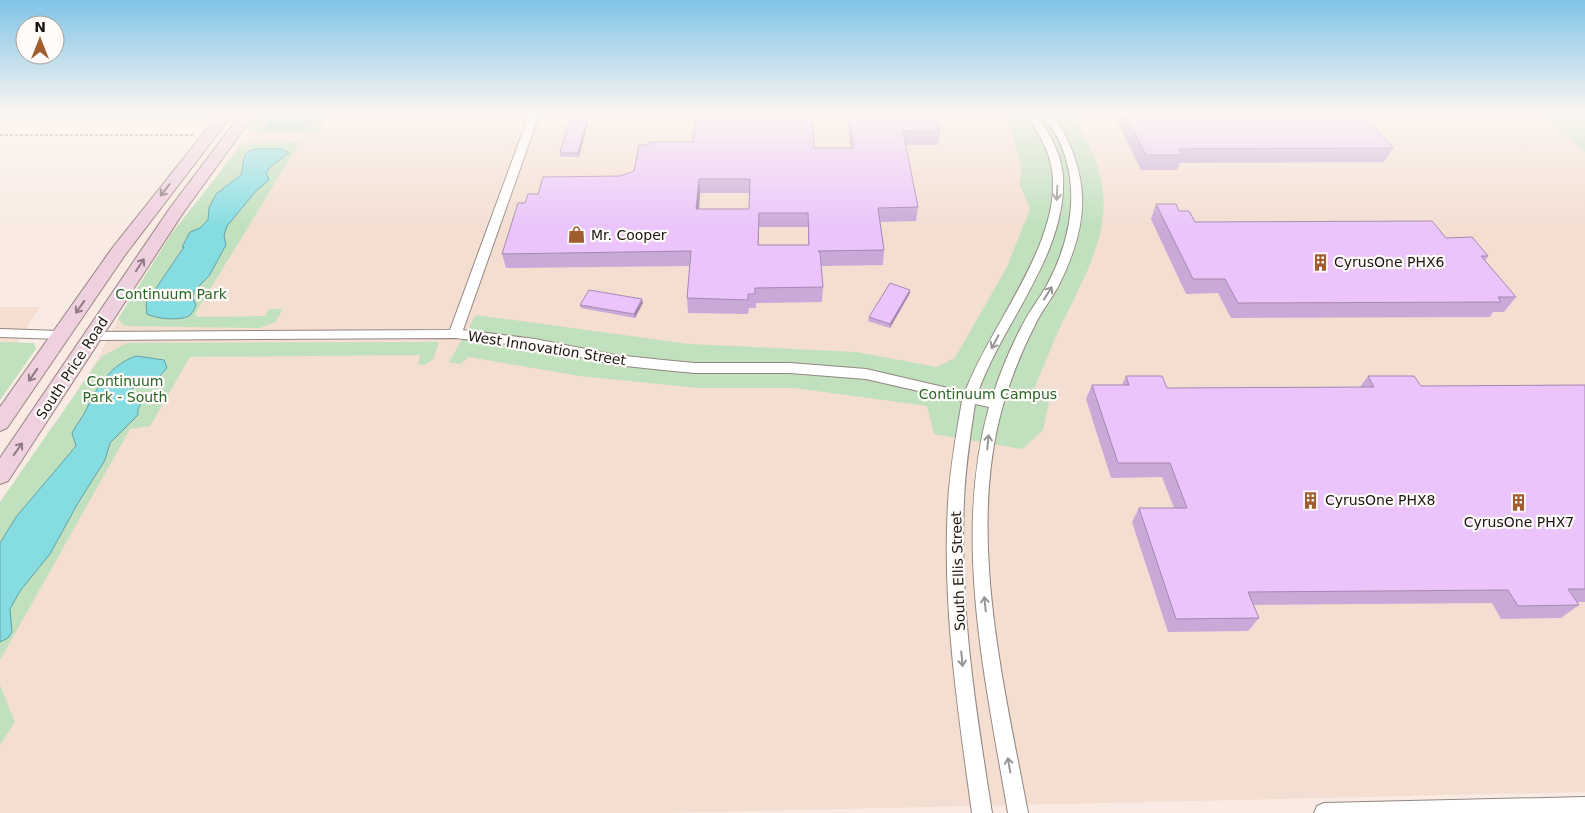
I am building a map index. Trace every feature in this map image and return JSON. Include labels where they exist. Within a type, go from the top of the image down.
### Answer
[{"type":"main road","name":"South Price Road","points":[[0,423],[119,252],[195,153]]},
{"type":"main road","name":"South Price Road","points":[[0,475],[176,211],[219,153]]},
{"type":"main road","points":[[61,335],[94,336]]},
{"type":"street","points":[[455,334],[471,295],[521,153]]},
{"type":"street","name":"South Ellis Street","points":[[982,813],[960,642],[954,560],[955,502],[969,397],[1046,239],[1056,204],[1058,177],[1052,153]]},
{"type":"street","name":"South Ellis Street","points":[[1018,813],[984,603],[982,549],[984,480],[990,432],[996,404],[1029,324],[1054,284],[1070,244],[1076,204],[1075,178],[1069,153]]},
{"type":"street","points":[[0,333],[61,335]]},
{"type":"street","name":"West Innovation Street","points":[[94,336],[455,334],[535,343],[616,360],[663,365],[695,368],[790,368],[866,374],[996,404]]},
{"type":"street","points":[[1324,813],[1585,806]]},
{"type":"shaded area","points":[[233,153],[1585,153],[1585,792],[666,813],[0,813],[0,502],[51,431],[97,360],[118,319],[172,233],[214,181]]},
{"type":"shaded area","points":[[0,307],[40,307],[0,369]]},
{"type":"green space","name":"Continuum Park","points":[[235,153],[293,153],[195,314],[198,317],[265,316],[269,309],[283,309],[275,322],[260,328],[125,326],[118,319],[172,233]]},
{"type":"green space","name":"Continuum Campus","points":[[1017,153],[1092,153],[1099,171],[1103,196],[1103,220],[1097,244],[1088,269],[1058,331],[1035,387],[1049,402],[1043,430],[1022,449],[934,434],[927,406],[795,388],[698,388],[580,376],[469,357],[460,364],[449,362],[476,315],[689,344],[856,352],[937,367],[955,358],[1007,267],[1030,209],[1020,185],[1021,167]]},
{"type":"green space","points":[[0,342],[34,343],[36,349],[0,400]]},
{"type":"green space","name":"Continuum Park - South","points":[[439,342],[433,359],[425,365],[418,364],[420,355],[190,357],[150,426],[130,429],[0,660],[0,502],[101,357],[127,343]]},
{"type":"green space","points":[[0,685],[15,722],[0,745]]},
{"type":"water","points":[[247,153],[289,153],[270,167],[266,173],[269,180],[256,191],[227,226],[224,235],[226,245],[209,276],[194,291],[193,298],[196,306],[192,313],[185,318],[174,319],[147,314],[146,303],[184,247],[182,247],[190,232],[200,228],[208,220],[209,208],[216,194],[241,175]]},
{"type":"water","points":[[136,356],[164,360],[167,368],[157,379],[138,384],[128,392],[130,398],[142,402],[138,409],[138,415],[110,443],[105,460],[78,503],[50,554],[20,591],[10,609],[12,632],[8,638],[0,642],[0,543],[16,517],[76,446],[72,433],[105,378],[119,365]]},
{"type":"building","points":[[637,153],[907,153],[918,207],[878,208],[884,250],[818,251],[820,252],[823,287],[755,288],[755,294],[748,294],[748,300],[687,298],[691,251],[502,254],[518,203],[525,203],[528,194],[538,194],[543,177],[620,176],[634,171]],"holes":[[[699,179],[750,179],[749,209],[696,209]],[[759,213],[808,213],[809,245],[758,245]]]},
{"type":"building","points":[[1145,153],[1182,153],[1183,155],[1146,155]]},
{"type":"building","name":"CyrusOne PHX6","points":[[1156,204],[1176,204],[1179,211],[1189,211],[1195,222],[1432,221],[1446,238],[1472,237],[1488,256],[1481,256],[1516,297],[1498,297],[1501,302],[1238,303],[1225,279],[1193,279]]},
{"type":"building","points":[[890,283],[910,290],[890,324],[869,317]]},
{"type":"building","points":[[589,290],[642,299],[634,314],[580,305]]},
{"type":"building","name":"CyrusOne PHX8","points":[[1126,376],[1162,376],[1167,388],[1374,387],[1368,376],[1414,376],[1421,386],[1585,385],[1585,589],[1568,589],[1579,605],[1518,606],[1508,590],[1248,592],[1259,618],[1176,619],[1139,508],[1187,508],[1170,463],[1118,463],[1092,385],[1129,385]]},
{"type":"place","name":"Mr. Cooper","points":[[577,235]]},
{"type":"place","name":"CyrusOne PHX6","points":[[1320,262]]},
{"type":"place","name":"CyrusOne PHX8","points":[[1311,500]]},
{"type":"place","name":"CyrusOne PHX7","points":[[1519,502]]}]
